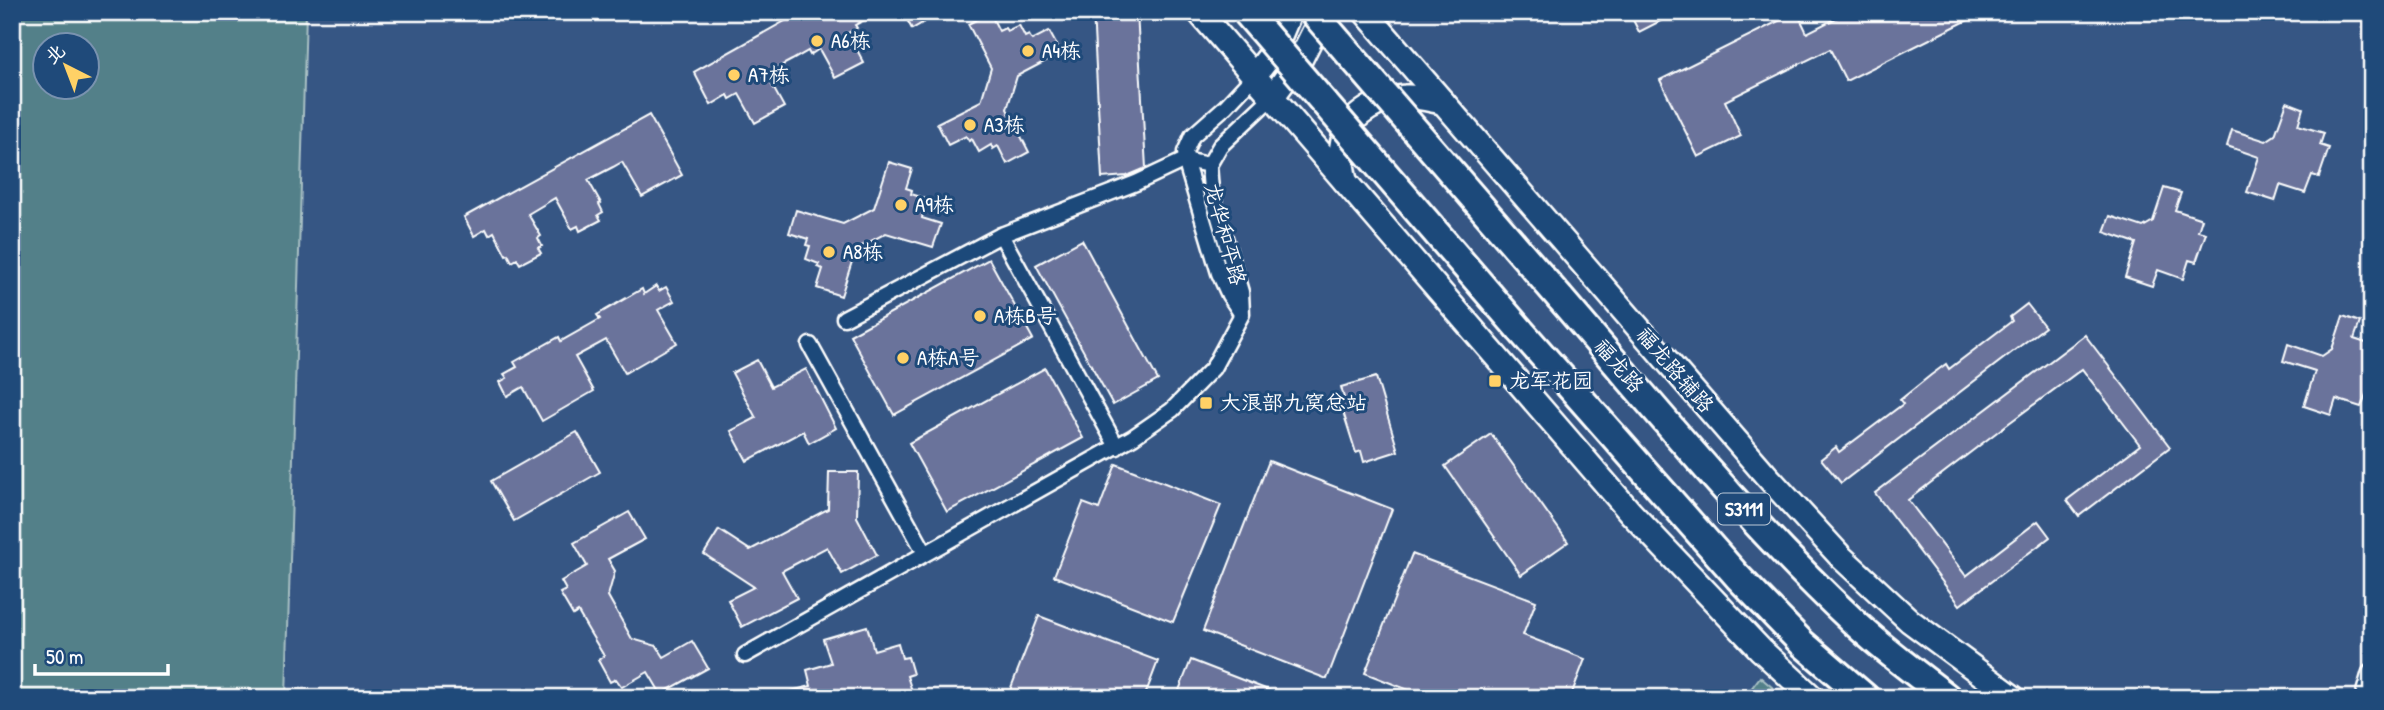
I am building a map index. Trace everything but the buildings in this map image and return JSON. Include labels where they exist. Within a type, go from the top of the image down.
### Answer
[{"type":"highway","name":"S3111","points":[[1247,12],[1520,330],[1738,577],[1802,643],[1866,698]]},
{"type":"highway","name":"福龙路","points":[[1313,12],[1734,499],[1826,595],[1872,638],[1948,698]]},
{"type":"main road","points":[[1199,12],[1631,513],[1761,650],[1813,698]]},
{"type":"main road","name":"龙华和平路","points":[[1255,75],[1273,52],[1290,12]]},
{"type":"main road","name":"龙华和平路","points":[[1273,96],[1301,58],[1324,12]]},
{"type":"main road","name":"福龙路辅路","points":[[1365,12],[1756,464],[1841,557],[1910,621],[2014,698]]},
{"type":"main road","points":[[1388,12],[1405,50],[1422,78]]},
{"type":"main road","points":[[1345,181],[1340,158],[1344,135],[1362,113],[1382,100],[1407,96],[1443,102]]},
{"type":"main road","points":[[2365,698],[2372,674]]},
{"type":"street","name":"龙华和平路","points":[[1242,314],[1219,273],[1185,160],[1186,144],[1192,136],[1255,75]]},
{"type":"street","name":"龙华和平路","points":[[1242,314],[1241,292],[1211,190],[1209,165],[1220,146],[1273,96]]},
{"type":"street","points":[[844,318],[1001,234],[1136,183],[1185,160],[1209,165]]},
{"type":"street","points":[[1001,234],[1116,447]]},
{"type":"street","points":[[745,655],[1116,447],[1159,420],[1213,368],[1242,314]]},
{"type":"street","points":[[810,345],[925,553]]},
{"type":"green space","points":[[12,12],[306,12],[286,698],[12,698]]},
{"type":"green space","points":[[1760,677],[1785,698],[1744,698]]},
{"type":"place","name":"A6栋","points":[[817,41]]},
{"type":"place","name":"A4栋","points":[[1028,51]]},
{"type":"place","name":"A7栋","points":[[734,75]]},
{"type":"place","name":"A3栋","points":[[970,125]]},
{"type":"place","name":"A9栋","points":[[901,205]]},
{"type":"place","name":"A8栋","points":[[829,252]]},
{"type":"place","name":"A栋B号","points":[[980,316]]},
{"type":"place","name":"A栋A号","points":[[903,358]]},
{"type":"place","name":"龙军花园","points":[[1495,381]]},
{"type":"place","name":"大浪部九窝总站","points":[[1206,403]]}]
